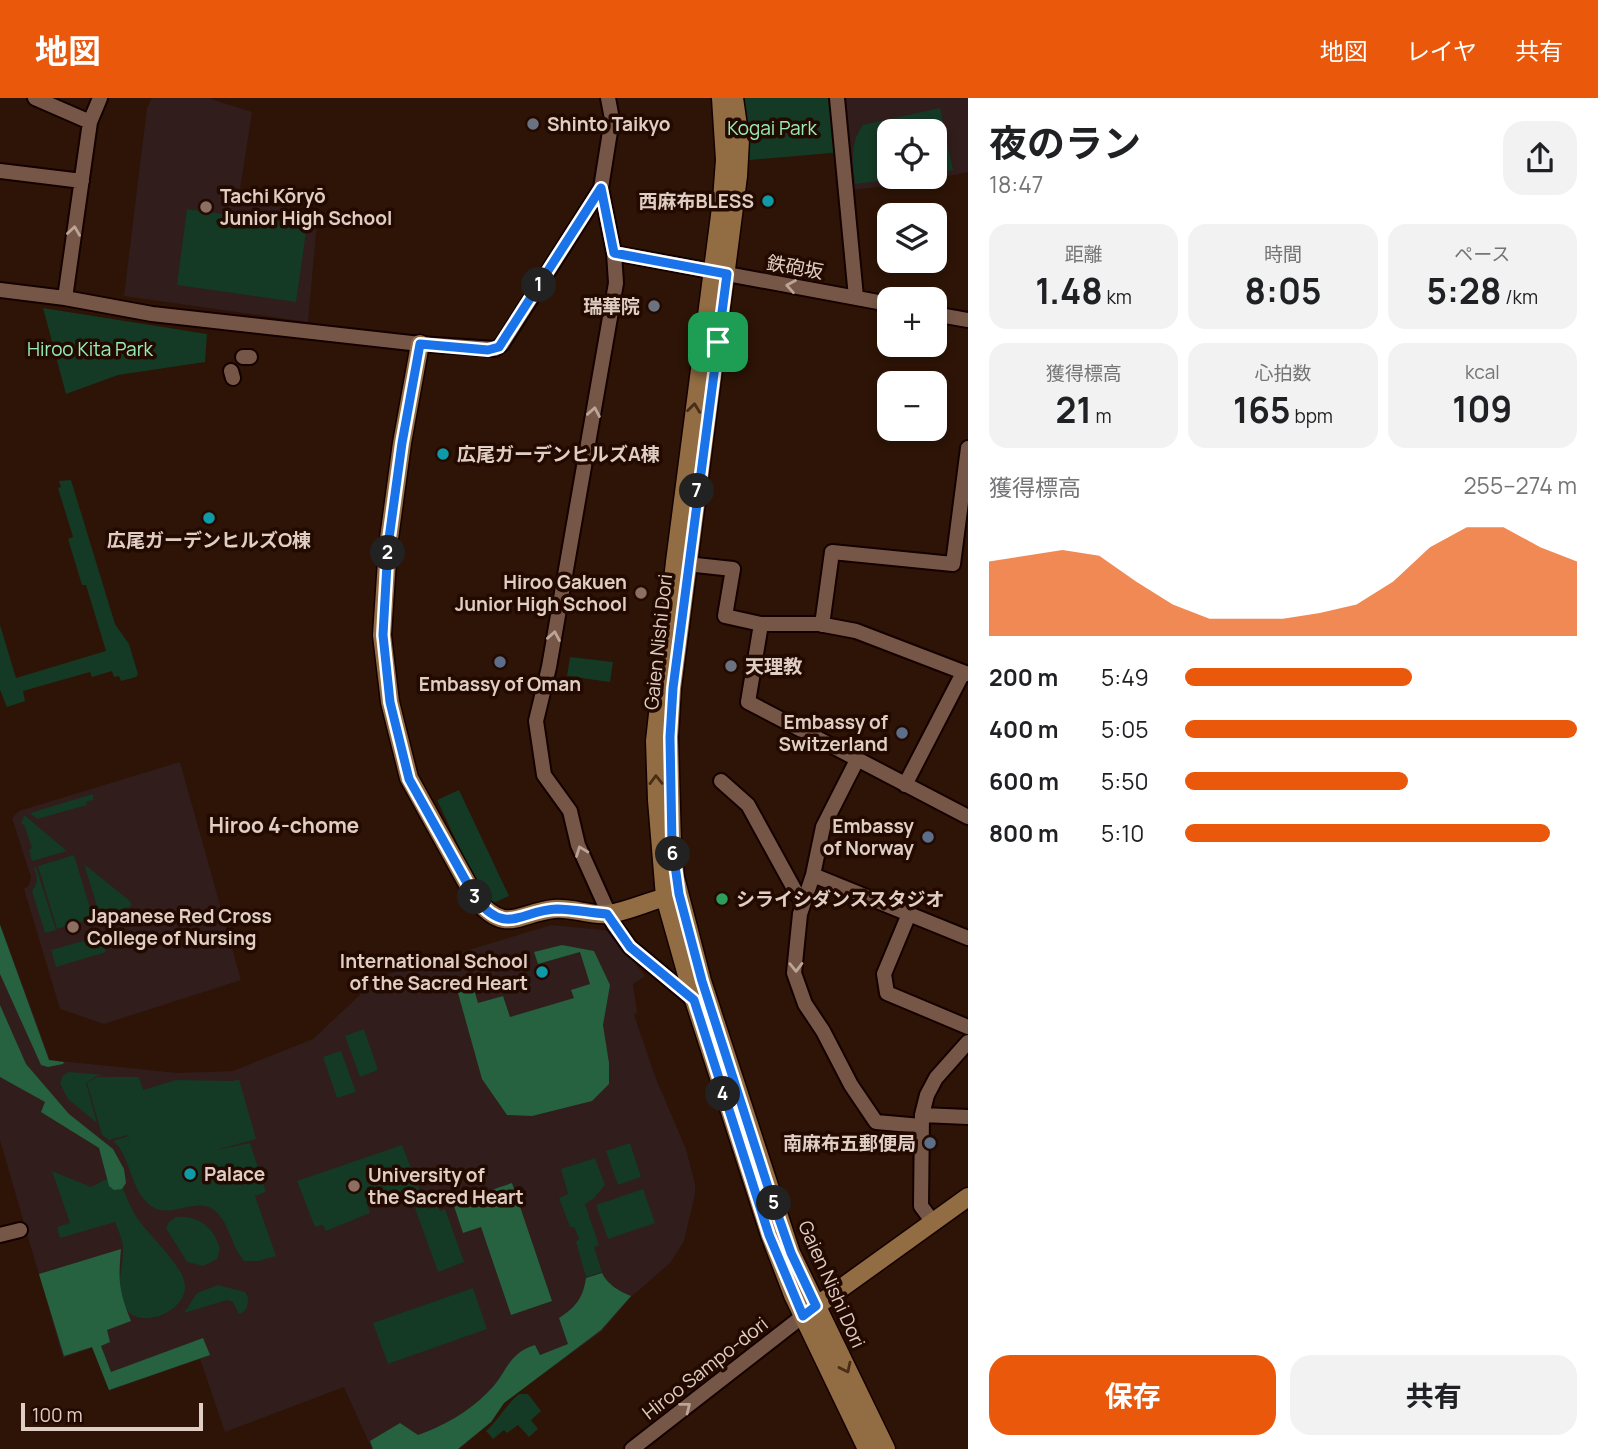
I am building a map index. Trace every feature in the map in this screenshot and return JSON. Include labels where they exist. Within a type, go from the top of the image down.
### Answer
[{"type":"main road","name":"Gaien Nishi Dori","points":[[719,273],[726,160],[721,98]]},
{"type":"main road","name":"Gaien Nishi Dori","points":[[734,98],[740,141],[719,273],[655,741],[657,800],[672,896],[694,1000],[769,1235],[886,1449]]},
{"type":"main road","points":[[420,344],[391,520],[383,635],[390,702],[409,779],[476,899],[488,913],[506,919],[518,919],[554,909],[607,914],[672,896]]},
{"type":"main road","name":"Gaien Nishi Dori","points":[[672,896],[809,1311],[867,1449]]},
{"type":"main road","points":[[809,1311],[968,1197]]},
{"type":"street","points":[[35,98],[90,122]]},
{"type":"street","points":[[65,298],[90,122],[100,98]]},
{"type":"street","points":[[608,98],[612,119],[601,188],[614,253],[616,282],[549,667],[536,721],[544,775],[570,811],[578,845],[607,914],[630,947],[694,1000]]},
{"type":"street","points":[[837,98],[856,298]]},
{"type":"street","points":[[0,170],[82,181]]},
{"type":"street","points":[[0,290],[65,298],[152,314],[488,350],[499,347],[601,188]]},
{"type":"street","name":"鉄砲坂","points":[[614,253],[877,302]]},
{"type":"street","points":[[947,316],[968,320]]},
{"type":"street","points":[[822,625],[832,552],[953,564],[966,484],[968,448]]},
{"type":"street","points":[[681,564],[733,569],[725,616],[761,624],[822,625],[856,631],[965,673],[905,785]]},
{"type":"street","points":[[761,624],[748,702],[968,817]]},
{"type":"street","points":[[857,760],[823,827],[813,876],[800,914],[794,973],[805,1004],[823,1031],[851,1085],[876,1122],[968,1117]]},
{"type":"street","points":[[721,781],[748,805],[798,896],[804,900]]},
{"type":"street","points":[[813,876],[968,937]]},
{"type":"street","points":[[909,914],[884,974],[887,993],[968,1027]]},
{"type":"street","points":[[933,1222],[921,1206],[921,1121],[927,1095],[936,1078],[968,1042]]},
{"type":"street","points":[[0,1235],[20,1230]]},
{"type":"street","name":"Hiroo Sampo-dori","points":[[632,1449],[809,1311]]},
{"type":"shaded area","name":"Tachi Kōryō Junior High School","points":[[152,98],[208,98],[252,112],[238,202],[318,211],[308,322],[124,296],[147,108]]},
{"type":"shaded area","points":[[842,98],[968,98],[968,172],[947,176],[947,119],[877,119],[877,187],[851,190]]},
{"type":"shaded area","points":[[180,762],[241,980],[104,1024],[60,1009],[24,889],[29,885],[31,877],[12,818],[19,811]]},
{"type":"shaded area","name":"University of the Sacred Heart","points":[[0,923],[50,1060],[178,1073],[233,1071],[313,1039],[379,977],[551,925],[614,931],[645,976],[633,984],[637,1013],[634,1015],[656,1079],[686,1149],[695,1185],[684,1241],[670,1263],[631,1297],[602,1331],[504,1403],[492,1422],[459,1449],[372,1449],[344,1387],[225,1432],[200,1359],[109,1391],[92,1348],[63,1358],[0,1140]]},
{"type":"green space","name":"Kogai Park","points":[[734,98],[834,98],[842,152],[738,161]]},
{"type":"green space","points":[[940,108],[942,119],[890,119]]},
{"type":"green space","points":[[877,122],[877,181],[855,184],[854,146],[863,125]]},
{"type":"green space","points":[[947,141],[953,170],[947,171]]},
{"type":"green space","points":[[187,209],[307,225],[296,302],[177,285]]},
{"type":"green space","name":"Hiroo Kita Park","points":[[43,308],[207,334],[205,362],[118,375],[66,394]]},
{"type":"green space","points":[[71,480],[115,624],[129,644],[138,674],[121,681],[119,676],[114,677],[112,671],[92,677],[90,672],[23,691],[25,701],[7,707],[0,690],[0,625],[16,678],[106,651],[86,585],[82,585],[68,539],[73,537],[58,488],[61,487],[59,481]]},
{"type":"green space","points":[[570,657],[613,662],[610,682],[567,676]]},
{"type":"green space","points":[[459,790],[509,896],[487,906],[437,800]]},
{"type":"green space","points":[[93,794],[93,800],[86,802],[87,805],[37,819],[30,813]]},
{"type":"green space","points":[[24,815],[67,851],[32,861],[29,850],[32,848],[24,824],[21,825]]},
{"type":"green space","points":[[74,855],[93,918],[57,929],[38,866]]},
{"type":"green space","points":[[84,864],[130,901],[132,906],[100,916]]},
{"type":"green space","points":[[34,867],[56,930],[45,933],[32,891],[37,880]]},
{"type":"green space","points":[[0,925],[49,1060],[64,1062],[63,1064],[48,1067],[41,1065],[0,974]]},
{"type":"green space","points":[[101,936],[106,952],[56,967],[51,950]]},
{"type":"green space","points":[[562,945],[594,951],[610,985],[603,1025],[609,1063],[609,1084],[592,1101],[532,1116],[507,1115],[482,1079],[458,993],[473,986],[478,1003],[503,996],[510,1017],[574,998],[571,990],[590,984],[580,952],[538,964],[534,952]]},
{"type":"green space","points":[[0,1005],[26,1064],[69,1114],[113,1149],[124,1169],[126,1183],[122,1189],[114,1190],[109,1186],[99,1148],[41,1112],[45,1102],[0,1077]]},
{"type":"green space","points":[[364,1029],[378,1070],[360,1077],[345,1036]]},
{"type":"green space","points":[[341,1051],[356,1092],[337,1098],[323,1057]]},
{"type":"green space","points":[[69,1072],[105,1075],[97,1076],[86,1083],[97,1123],[68,1099],[60,1083],[63,1075]]},
{"type":"green space","points":[[97,1077],[139,1077],[143,1090],[176,1080],[239,1079],[256,1139],[216,1150],[250,1143],[266,1192],[255,1196],[276,1256],[259,1261],[244,1261],[224,1221],[207,1206],[166,1211],[158,1210],[144,1199],[134,1183],[124,1156],[113,1141],[128,1136],[130,1144],[128,1135],[109,1140],[102,1135],[87,1083]]},
{"type":"green space","points":[[630,1143],[641,1177],[618,1185],[606,1151]]},
{"type":"green space","points":[[402,1145],[421,1194],[414,1198],[409,1188],[367,1203],[370,1213],[326,1231],[323,1225],[315,1227],[297,1181]]},
{"type":"green space","points":[[595,1158],[605,1185],[585,1204],[599,1245],[594,1247],[602,1272],[586,1277],[576,1242],[579,1239],[574,1227],[570,1227],[559,1198],[568,1194],[561,1169]]},
{"type":"green space","points":[[52,1171],[91,1187],[116,1174],[136,1217],[183,1277],[185,1288],[175,1307],[155,1317],[144,1318],[128,1311],[121,1295],[123,1245],[115,1222],[60,1238],[57,1227],[70,1223]]},
{"type":"green space","points":[[512,1183],[552,1301],[511,1315],[481,1227],[463,1233],[453,1203]]},
{"type":"green space","points":[[643,1189],[655,1223],[608,1239],[596,1205]]},
{"type":"green space","points":[[426,1204],[428,1209],[438,1206],[440,1211],[445,1209],[464,1262],[438,1272],[415,1208]]},
{"type":"green space","points":[[176,1217],[191,1218],[210,1229],[220,1249],[217,1259],[203,1266],[187,1262],[166,1228]]},
{"type":"green space","points":[[121,1249],[120,1286],[131,1321],[107,1330],[110,1342],[101,1346],[111,1372],[203,1338],[210,1355],[109,1390],[92,1347],[64,1356],[39,1274]]},
{"type":"green space","points":[[602,1273],[614,1287],[631,1296],[601,1330],[504,1403],[491,1422],[458,1449],[373,1449],[370,1441],[400,1423],[418,1435],[463,1413],[494,1386],[512,1359],[525,1349],[535,1345],[540,1355],[568,1344],[559,1318],[578,1301],[586,1278]]},
{"type":"green space","points":[[218,1285],[245,1292],[248,1300],[244,1312],[239,1314],[233,1302],[227,1300],[184,1313],[197,1293]]},
{"type":"green space","points":[[473,1288],[487,1329],[388,1364],[373,1323]]},
{"type":"green space","points":[[519,1394],[528,1394],[541,1411],[531,1420],[538,1429],[529,1437],[518,1425],[507,1433],[504,1430],[493,1439],[486,1431]]},
{"type":"place","name":"Shinto Taikyo","points":[[533,124]]},
{"type":"place","name":"西麻布BLESS","points":[[768,201]]},
{"type":"place","name":"Tachi Kōryō Junior High School","points":[[206,207]]},
{"type":"place","name":"瑞華院","points":[[654,306]]},
{"type":"place","name":"広尾ガーデンヒルズA棟","points":[[443,454]]},
{"type":"place","name":"広尾ガーデンヒルズO棟","points":[[209,518]]},
{"type":"place","name":"Hiroo Gakuen Junior High School","points":[[641,593]]},
{"type":"place","name":"Embassy of Oman","points":[[500,662]]},
{"type":"place","name":"天理教","points":[[731,666]]},
{"type":"place","name":"Embassy of Switzerland","points":[[902,733]]},
{"type":"place","name":"Embassy of Norway","points":[[928,837]]},
{"type":"place","name":"シライシダンススタジオ","points":[[722,899]]},
{"type":"place","name":"Japanese Red Cross College of Nursing","points":[[73,927]]},
{"type":"place","name":"International School of the Sacred Heart","points":[[542,972]]},
{"type":"place","name":"南麻布五郵便局","points":[[930,1143]]},
{"type":"place","name":"Palace","points":[[190,1174]]},
{"type":"place","name":"University of the Sacred Heart","points":[[354,1186]]},
{"type":"district","name":"Hiroo 4-chome","points":[[284,826]]},
{"type":"route","points":[[601,188],[614,253],[727,274],[718,342],[673,688],[670,737],[672,844],[675,877],[702,981],[791,1253],[816,1306],[803,1316],[769,1235],[694,1000],[630,947],[607,914],[554,909],[518,919],[506,919],[488,913],[476,899],[409,779],[390,702],[383,635],[388,546],[402,443],[420,344],[488,350],[499,347],[601,188]]}]
